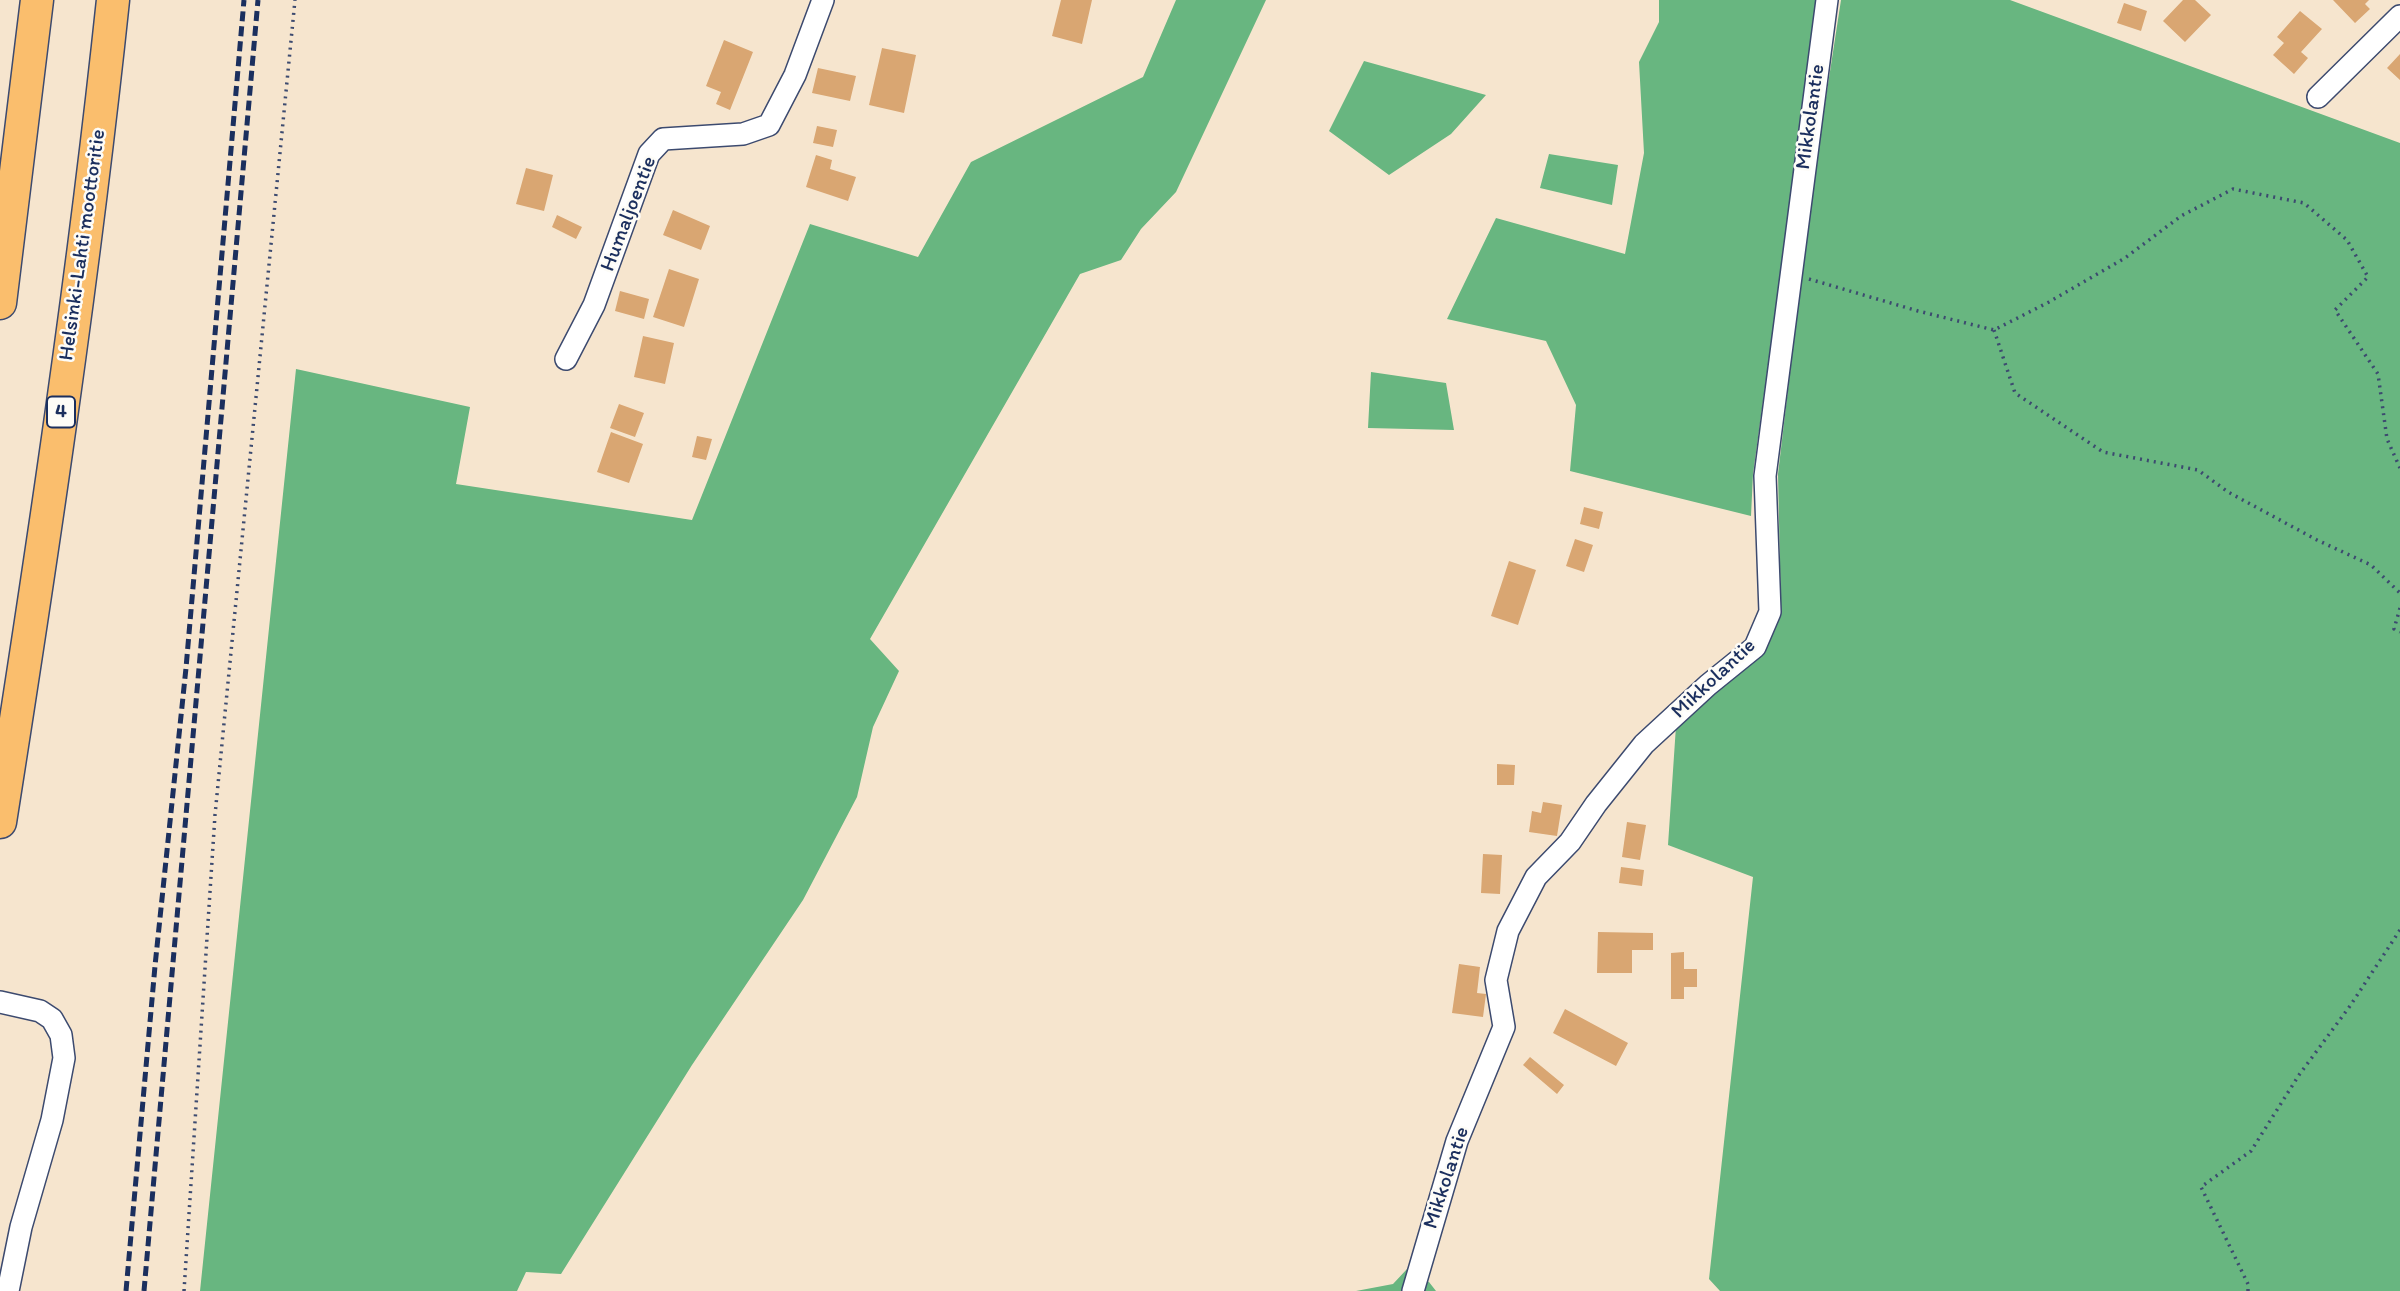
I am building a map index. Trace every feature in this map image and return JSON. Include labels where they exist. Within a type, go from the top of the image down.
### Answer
[{"type":"highway","points":[[0,303],[37,0]]},
{"type":"highway","name":"Helsinki-Lahti moottoritie","points":[[0,822],[41,555],[113,0]]},
{"type":"street","name":"Humaljoentie","points":[[566,359],[594,305],[649,154],[663,139],[743,134],[769,125],[795,75],[823,0]]},
{"type":"street","name":"Mikkolantie","points":[[1413,1291],[1457,1141],[1504,1027],[1496,980],[1508,931],[1536,877],[1570,842],[1596,804],[1644,744],[1708,685],[1755,647],[1770,612],[1765,476],[1827,0]]},
{"type":"street","points":[[2318,97],[2400,16]]},
{"type":"street","points":[[0,1002],[40,1011],[52,1019],[61,1035],[64,1058],[52,1120],[21,1227],[8,1291]]},
{"type":"path","points":[[184,1291],[215,815],[295,0]]},
{"type":"path","points":[[1790,274],[1994,330],[2125,258],[2181,216],[2233,189],[2304,203],[2347,240],[2368,277],[2335,310],[2378,374],[2387,439],[2400,468]]},
{"type":"path","points":[[1994,330],[2015,393],[2103,452],[2198,470],[2228,492],[2317,540],[2371,565],[2400,593]]},
{"type":"path","points":[[2400,608],[2394,629],[2400,632]]},
{"type":"path","points":[[2248,1291],[2248,1284],[2202,1186],[2251,1151],[2299,1075],[2350,1006],[2400,930]]},
{"type":"green space","points":[[1176,0],[1266,0],[1176,192],[1141,229],[1121,260],[1080,274],[870,639],[899,671],[873,727],[857,797],[803,900],[692,1065],[561,1274],[526,1272],[517,1291],[200,1291],[296,369],[470,407],[456,484],[692,520],[810,224],[918,257],[971,162],[1143,77]]},
{"type":"green space","points":[[1659,0],[1818,0],[1753,474],[1751,516],[1570,471],[1576,405],[1546,341],[1447,319],[1496,218],[1625,254],[1644,153],[1639,62],[1659,22]]},
{"type":"green space","points":[[1841,0],[2010,0],[2400,143],[2400,1291],[1720,1291],[1709,1279],[1753,877],[1668,845],[1676,726],[1761,655],[1781,613],[1778,474],[1811,195]]},
{"type":"green space","points":[[1364,61],[1486,95],[1451,134],[1389,175],[1329,131]]},
{"type":"green space","points":[[1549,154],[1618,165],[1612,205],[1540,188]]},
{"type":"green space","points":[[1371,372],[1446,383],[1454,430],[1368,428]]},
{"type":"green space","points":[[1407,1269],[1429,1282],[1436,1291],[1356,1291],[1393,1284]]},
{"type":"building","points":[[1061,0],[1092,0],[1082,44],[1052,36]]},
{"type":"building","points":[[2183,0],[2195,0],[2211,15],[2185,42],[2163,21]]},
{"type":"building","points":[[2333,0],[2369,0],[2365,4],[2370,9],[2355,23]]},
{"type":"building","points":[[2124,3],[2147,11],[2141,31],[2117,23]]},
{"type":"building","points":[[2300,11],[2322,29],[2301,52],[2308,58],[2294,74],[2273,55],[2284,43],[2277,37]]},
{"type":"building","points":[[724,40],[753,52],[730,110],[716,104],[721,92],[706,86]]},
{"type":"building","points":[[882,48],[916,55],[904,113],[869,105]]},
{"type":"building","points":[[2400,54],[2400,80],[2387,68]]},
{"type":"building","points":[[818,68],[856,76],[850,101],[812,93]]},
{"type":"building","points":[[817,126],[837,130],[833,147],[813,143]]},
{"type":"building","points":[[816,155],[832,160],[830,169],[856,177],[848,201],[806,187]]},
{"type":"building","points":[[526,168],[553,175],[544,211],[516,204]]},
{"type":"building","points":[[673,210],[710,226],[701,250],[663,235]]},
{"type":"building","points":[[557,215],[582,227],[576,239],[552,227]]},
{"type":"building","points":[[669,269],[699,279],[684,327],[653,317]]},
{"type":"building","points":[[620,291],[649,299],[644,319],[615,311]]},
{"type":"building","points":[[643,336],[674,343],[665,384],[634,377]]},
{"type":"building","points":[[619,404],[644,413],[635,437],[610,428]]},
{"type":"building","points":[[611,432],[643,444],[629,483],[597,472]]},
{"type":"building","points":[[697,436],[712,439],[706,460],[692,457]]},
{"type":"building","points":[[1584,507],[1603,512],[1599,529],[1580,524]]},
{"type":"building","points":[[1575,539],[1593,545],[1584,572],[1566,566]]},
{"type":"building","points":[[1509,561],[1536,570],[1518,625],[1491,616]]},
{"type":"building","points":[[1497,764],[1515,765],[1514,785],[1497,785]]},
{"type":"building","points":[[1543,802],[1562,805],[1557,836],[1529,832],[1532,811],[1541,813]]},
{"type":"building","points":[[1627,822],[1646,825],[1640,860],[1622,857]]},
{"type":"building","points":[[1483,854],[1502,855],[1500,894],[1481,893]]},
{"type":"building","points":[[1621,867],[1644,870],[1642,886],[1619,883]]},
{"type":"building","points":[[1598,932],[1653,933],[1653,950],[1632,950],[1632,973],[1597,973]]},
{"type":"building","points":[[1684,952],[1684,969],[1697,969],[1697,987],[1684,987],[1684,999],[1671,999],[1671,953]]},
{"type":"building","points":[[1459,964],[1480,967],[1477,993],[1486,994],[1483,1017],[1452,1013]]},
{"type":"building","points":[[1565,1009],[1628,1043],[1616,1066],[1553,1033]]},
{"type":"building","points":[[1530,1057],[1564,1085],[1557,1094],[1523,1065]]},
{"type":"railway","points":[[126,1291],[155,966],[186,668],[244,0]]},
{"type":"railway","points":[[144,1291],[258,0]]}]
